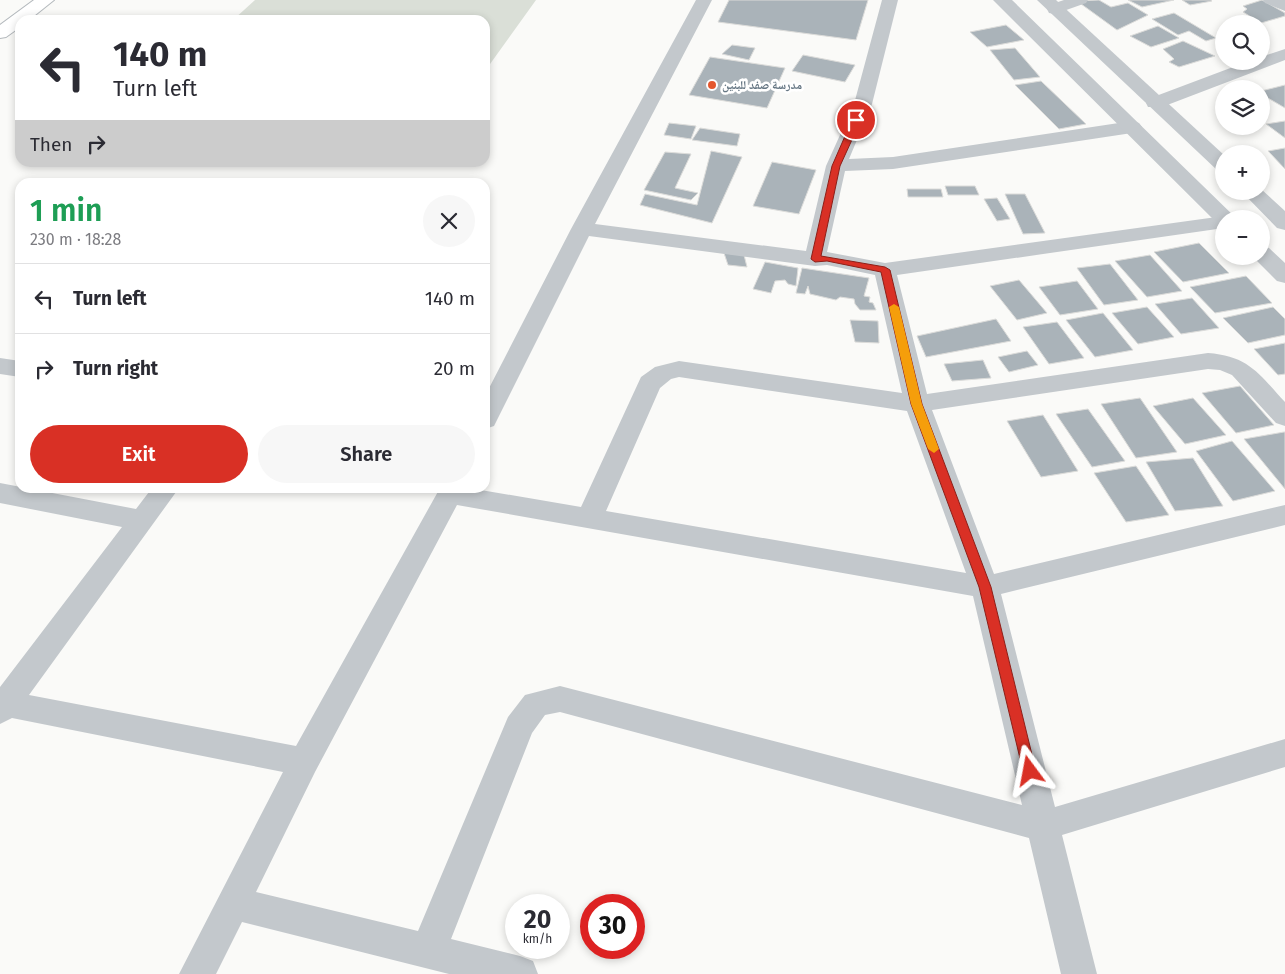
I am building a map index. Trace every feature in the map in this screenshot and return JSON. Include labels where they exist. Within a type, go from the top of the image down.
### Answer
[{"type":"highway","points":[[25,15],[45,0]]},
{"type":"highway","points":[[0,33],[15,22]]},
{"type":"street","points":[[490,410],[582,228],[704,0]]},
{"type":"street","points":[[815,259],[836,166],[863,104],[890,0]]},
{"type":"street","points":[[1002,0],[1217,210]]},
{"type":"street","points":[[1051,4],[1080,0]]},
{"type":"street","points":[[1271,0],[1285,6]]},
{"type":"street","points":[[1051,4],[1215,158]]},
{"type":"street","points":[[1053,50],[1092,43]]},
{"type":"street","points":[[1155,102],[1285,54]]},
{"type":"street","points":[[836,166],[893,163],[1132,127]]},
{"type":"street","points":[[1261,200],[1285,223]]},
{"type":"street","points":[[582,228],[815,259],[827,258],[885,270],[1215,223]]},
{"type":"street","points":[[1270,262],[1285,276]]},
{"type":"street","points":[[885,270],[917,404],[985,587],[1079,974]]},
{"type":"street","points":[[589,518],[650,383],[663,373],[679,369],[917,404],[1208,361],[1224,362],[1240,369],[1285,417]]},
{"type":"street","points":[[0,366],[15,368]]},
{"type":"street","points":[[0,493],[140,520]]},
{"type":"street","points":[[162,493],[2,706],[304,762]]},
{"type":"street","points":[[196,974],[234,903],[304,762],[451,493]]},
{"type":"street","points":[[462,493],[589,518],[985,587],[1285,515]]},
{"type":"street","points":[[428,951],[519,726],[536,704],[560,699],[1043,826],[1285,753]]},
{"type":"street","points":[[234,903],[520,974]]},
{"type":"shaded area","points":[[255,0],[536,0],[490,64],[490,15],[238,15]]},
{"type":"building","points":[[729,0],[868,0],[856,40],[718,22]]},
{"type":"building","points":[[1099,0],[1111,7],[1128,3],[1148,15],[1117,30],[1077,1]]},
{"type":"building","points":[[1128,0],[1174,0],[1142,7]]},
{"type":"building","points":[[1182,0],[1211,0],[1212,1],[1190,5]]},
{"type":"building","points":[[1262,0],[1285,13],[1285,16],[1270,20],[1270,15],[1248,15],[1243,12],[1247,9],[1243,6]]},
{"type":"building","points":[[1174,13],[1215,38],[1206,41],[1189,31],[1178,35],[1152,19]]},
{"type":"building","points":[[1006,25],[1024,40],[987,47],[970,32]]},
{"type":"building","points":[[1158,26],[1179,38],[1151,47],[1130,36]]},
{"type":"building","points":[[1183,41],[1215,56],[1179,67],[1169,62],[1174,59],[1163,49]]},
{"type":"building","points":[[732,45],[755,48],[749,60],[722,54]]},
{"type":"building","points":[[1015,48],[1040,77],[1014,80],[990,50]]},
{"type":"building","points":[[803,55],[855,65],[845,82],[792,71]]},
{"type":"building","points":[[710,57],[785,68],[767,108],[689,95]]},
{"type":"building","points":[[1041,81],[1086,124],[1059,129],[1015,85]]},
{"type":"building","points":[[1285,85],[1285,108],[1270,99],[1270,89]]},
{"type":"building","points":[[1285,121],[1285,138],[1270,127],[1270,123]]},
{"type":"building","points":[[669,123],[696,126],[691,139],[664,135]]},
{"type":"building","points":[[700,128],[740,134],[737,146],[692,140]]},
{"type":"building","points":[[1285,148],[1285,169],[1270,153],[1270,151]]},
{"type":"building","points":[[711,151],[742,157],[712,223],[640,205],[645,194],[697,205]]},
{"type":"building","points":[[665,152],[691,154],[675,188],[698,193],[691,200],[644,190]]},
{"type":"building","points":[[772,162],[816,170],[799,214],[753,206]]},
{"type":"building","points":[[945,186],[975,186],[979,195],[948,195]]},
{"type":"building","points":[[907,189],[941,189],[943,197],[908,197]]},
{"type":"building","points":[[1005,194],[1025,194],[1045,233],[1023,234]]},
{"type":"building","points":[[997,198],[1010,219],[997,221],[984,199]]},
{"type":"building","points":[[1199,243],[1215,259],[1215,265],[1221,265],[1229,273],[1183,282],[1154,252]]},
{"type":"building","points":[[724,253],[744,255],[747,267],[728,265]]},
{"type":"building","points":[[1150,255],[1182,291],[1147,297],[1115,261]]},
{"type":"building","points":[[765,262],[798,268],[796,286],[788,284],[785,280],[775,281],[771,293],[753,289]]},
{"type":"building","points":[[1110,264],[1138,300],[1104,305],[1077,268]]},
{"type":"building","points":[[802,268],[869,278],[864,296],[870,297],[869,302],[873,303],[876,310],[860,310],[855,304],[854,299],[840,297],[836,300],[810,294],[808,286],[805,294],[796,293]]},
{"type":"building","points":[[1246,276],[1272,303],[1215,313],[1190,287]]},
{"type":"building","points":[[1019,280],[1047,313],[1017,320],[990,286]]},
{"type":"building","points":[[1077,281],[1098,309],[1060,315],[1039,287]]},
{"type":"building","points":[[1192,298],[1219,328],[1181,334],[1155,304]]},
{"type":"building","points":[[1147,307],[1174,337],[1138,344],[1112,313]]},
{"type":"building","points":[[1273,307],[1285,319],[1285,335],[1248,343],[1223,318]]},
{"type":"building","points":[[1103,313],[1133,350],[1095,357],[1066,320]]},
{"type":"building","points":[[996,319],[1011,341],[926,357],[917,336]]},
{"type":"building","points":[[850,320],[878,321],[879,343],[855,342]]},
{"type":"building","points":[[1057,322],[1084,358],[1049,364],[1023,327]]},
{"type":"building","points":[[1285,343],[1285,374],[1278,375],[1254,349]]},
{"type":"building","points":[[1027,351],[1038,365],[1009,372],[998,357]]},
{"type":"building","points":[[983,360],[991,378],[952,381],[944,364]]},
{"type":"building","points":[[1240,386],[1274,425],[1236,433],[1202,393]]},
{"type":"building","points":[[1140,398],[1177,452],[1136,458],[1101,404]]},
{"type":"building","points":[[1193,398],[1226,435],[1185,444],[1153,406]]},
{"type":"building","points":[[1088,409],[1125,461],[1092,467],[1056,414]]},
{"type":"building","points":[[1043,415],[1078,471],[1041,477],[1007,421]]},
{"type":"building","points":[[1285,432],[1285,489],[1244,439]]},
{"type":"building","points":[[1232,441],[1275,491],[1233,501],[1196,451]]},
{"type":"building","points":[[1193,458],[1223,506],[1175,511],[1146,462]]},
{"type":"building","points":[[1136,466],[1169,515],[1126,522],[1094,473]]},
{"type":"slow traffic","points":[[894,307],[917,404],[934,449]]},
{"type":"place","name":"مدرسة صفد للبنين","points":[[712,85]]},
{"type":"route","points":[[856,120],[836,166],[815,259],[827,258],[885,270],[917,404],[985,587],[1030,771]]}]
